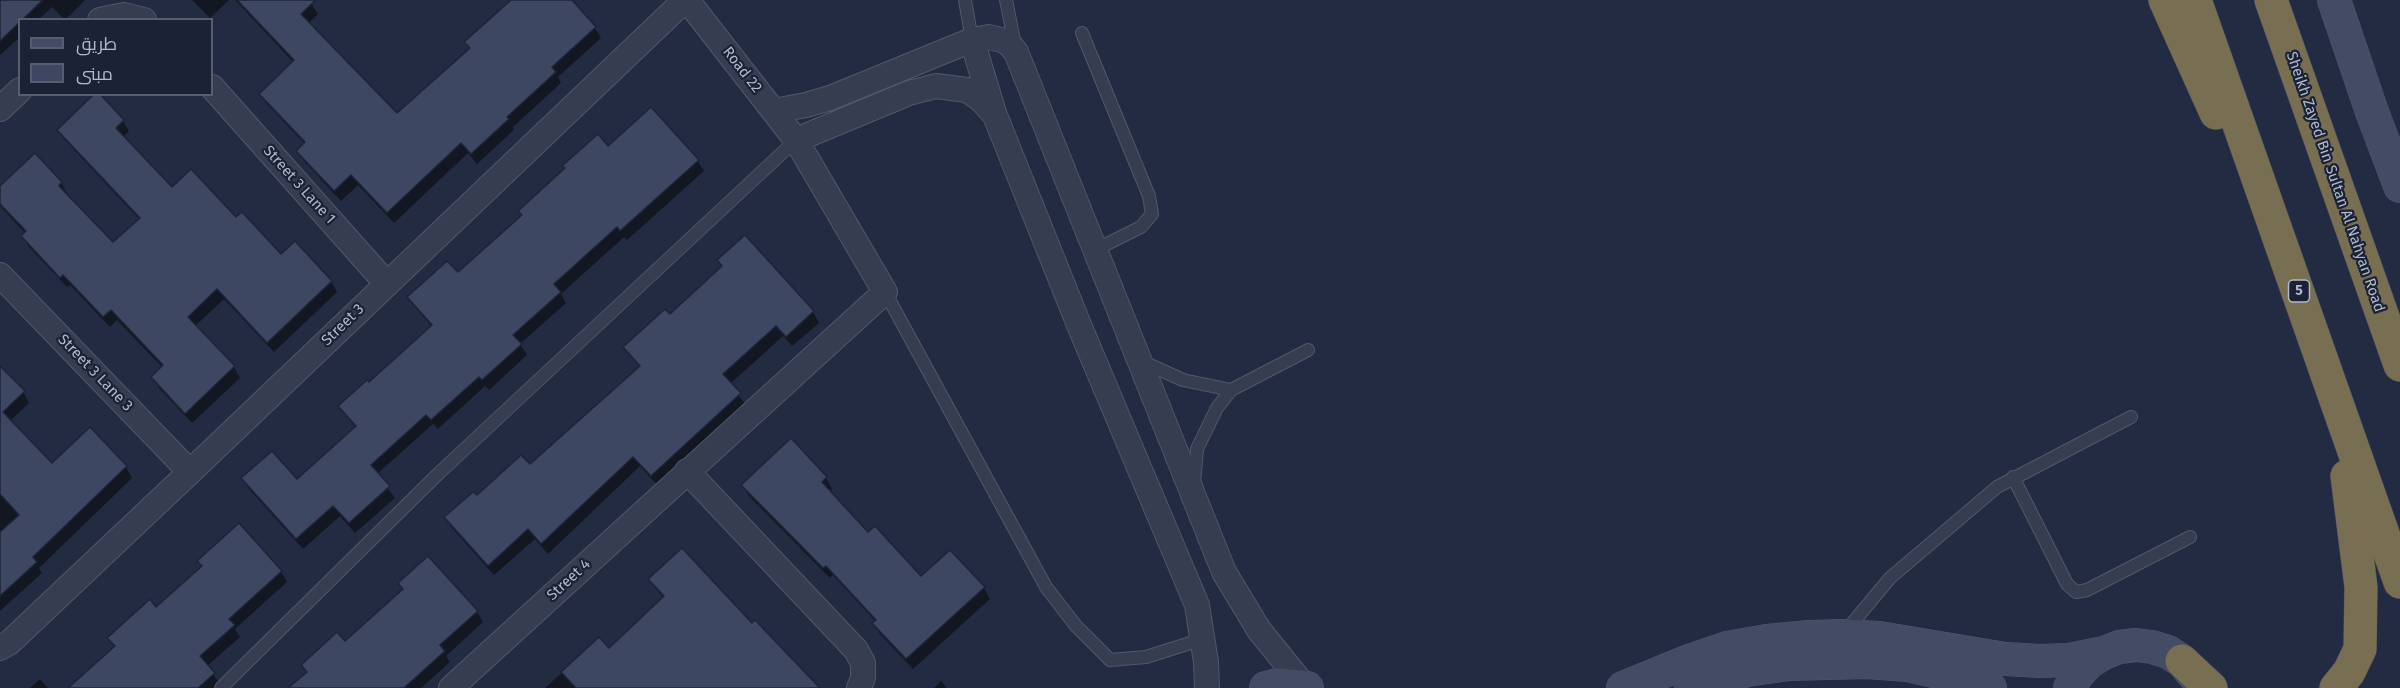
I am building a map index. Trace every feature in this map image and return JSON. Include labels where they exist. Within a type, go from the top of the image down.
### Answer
[{"type":"highway","points":[[2165,0],[2299,293]]},
{"type":"highway","name":"5","points":[[2196,0],[2400,582]]},
{"type":"highway","name":"Sheikh Zayed Bin Sultan Al Nahyan Road","points":[[2271,0],[2400,365]]},
{"type":"highway","points":[[2327,374],[2347,476],[2361,587],[2360,649],[2349,672],[2336,688]]},
{"type":"highway","points":[[2182,661],[2211,688]]},
{"type":"street","name":"Road 22","points":[[686,0],[796,140],[885,292]]},
{"type":"street","name":"Street 3","points":[[0,648],[9,643],[686,0]]},
{"type":"street","points":[[2334,0],[2400,186]]},
{"type":"street","points":[[110,18],[124,15],[136,18]]},
{"type":"street","points":[[774,111],[830,98],[972,40],[996,38],[1005,41],[1016,52],[1224,572],[1259,630],[1306,688]]},
{"type":"street","points":[[972,40],[994,113],[1075,315],[1197,605],[1203,639],[1207,688]]},
{"type":"street","points":[[796,140],[909,93],[936,86],[967,90],[994,113]]},
{"type":"street","name":"Street 3 Lane 1","points":[[213,88],[387,284]]},
{"type":"street","points":[[0,109],[18,92]]},
{"type":"street","points":[[2372,112],[2400,166]]},
{"type":"street","name":"Street 3 Lane 3","points":[[0,275],[190,472]]},
{"type":"street","name":"Street 4","points":[[451,688],[885,292]]},
{"type":"street","points":[[687,471],[856,650],[863,663],[863,678],[859,688]]},
{"type":"street","points":[[1623,688],[1727,648],[1767,641],[1842,636],[1879,638],[2005,659],[2069,660],[2104,653]]},
{"type":"street","points":[[2070,688],[2077,675],[2089,662],[2119,647],[2136,645],[2168,652],[2193,672],[2203,688]]},
{"type":"street","points":[[1691,688],[1747,670],[1789,664],[1828,662],[1907,665],[1951,675],[1990,688]]},
{"type":"street","points":[[1266,688],[1278,685],[1306,688]]},
{"type":"lane","points":[[965,0],[972,40]]},
{"type":"lane","points":[[1006,0],[1016,52]]},
{"type":"lane","points":[[1082,33],[1149,196],[1152,214],[1141,227],[1095,250]]},
{"type":"lane","points":[[221,688],[439,473],[796,140]]},
{"type":"lane","points":[[885,292],[1046,587],[1076,626],[1110,660],[1146,657],[1203,639]]},
{"type":"lane","points":[[1193,494],[1197,449],[1216,408],[1231,390],[1308,350]]},
{"type":"lane","points":[[1139,360],[1183,380],[1231,390]]},
{"type":"lane","points":[[1842,636],[1864,606],[1890,578],[1997,487],[2130,417]]},
{"type":"lane","points":[[2013,477],[2067,584],[2076,592],[2087,590],[2190,537]]},
{"type":"building","points":[[0,0],[43,0],[24,18],[18,18],[18,24],[0,41]]},
{"type":"building","points":[[237,0],[316,0],[301,14],[397,113],[470,48],[464,42],[511,0],[572,0],[596,27],[552,67],[556,72],[471,154],[461,143],[387,213],[351,175],[334,191],[296,151],[305,142],[259,94],[294,60]]},
{"type":"building","points":[[92,96],[102,96],[124,120],[116,128],[172,187],[191,169],[236,217],[242,212],[281,254],[295,241],[332,281],[267,343],[217,289],[188,317],[235,366],[185,414],[151,377],[163,365],[111,310],[103,317],[63,275],[60,278],[21,236],[26,231],[0,204],[0,186],[35,153],[62,182],[59,186],[113,242],[140,218],[57,130]]},
{"type":"building","points":[[651,107],[699,160],[620,231],[617,227],[554,284],[561,292],[513,335],[522,344],[482,380],[479,377],[431,420],[426,415],[371,465],[390,486],[349,523],[333,506],[296,539],[241,478],[272,451],[297,479],[356,426],[338,406],[367,380],[369,382],[432,325],[407,297],[447,261],[458,272],[522,215],[518,211],[565,168],[562,166],[598,134],[608,146]]},
{"type":"building","points":[[745,235],[814,311],[786,337],[776,326],[723,374],[741,393],[651,476],[633,457],[541,544],[528,529],[488,566],[444,517],[473,492],[477,495],[521,455],[530,464],[640,366],[623,347],[665,309],[670,314],[722,266],[717,260]]},
{"type":"building","points":[[0,366],[25,391],[3,412],[52,463],[90,427],[127,466],[33,557],[37,562],[0,596],[0,532],[19,515],[0,494]]},
{"type":"building","points":[[791,438],[827,477],[822,482],[868,532],[875,526],[921,576],[950,550],[985,587],[906,659],[872,623],[876,620],[826,566],[823,568],[741,485]]},
{"type":"building","points":[[239,523],[282,571],[229,619],[235,625],[200,656],[215,673],[198,688],[68,688],[115,646],[107,638],[150,599],[156,607],[202,566],[197,561]]},
{"type":"building","points":[[682,548],[752,623],[755,620],[820,688],[576,688],[561,672],[599,637],[609,648],[664,596],[648,579]]},
{"type":"building","points":[[428,556],[478,611],[440,645],[445,651],[404,688],[288,688],[307,672],[301,665],[337,632],[345,641],[403,589],[398,583]]}]
